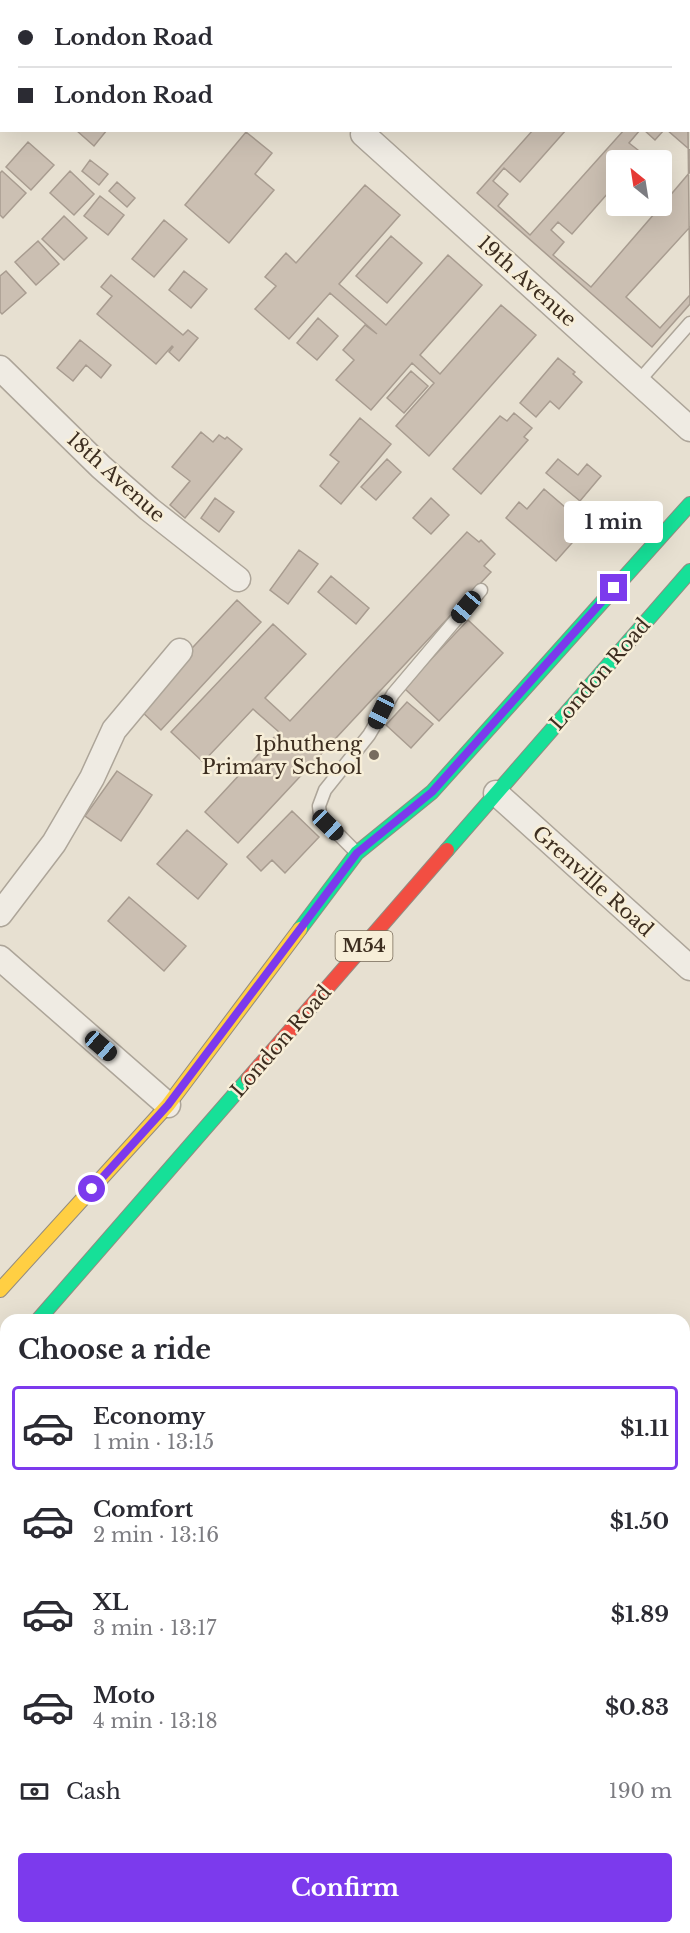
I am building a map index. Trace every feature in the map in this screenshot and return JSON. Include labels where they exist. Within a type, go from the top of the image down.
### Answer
[{"type":"main road","points":[[0,1290],[168,1105],[357,853],[432,792],[690,504]]},
{"type":"main road","name":"London Road","points":[[43,1314],[690,572]]},
{"type":"street","name":"19th Avenue","points":[[363,134],[690,429]]},
{"type":"street","name":"18th Avenue","points":[[0,368],[109,474],[149,509],[238,579]]},
{"type":"street","points":[[0,914],[54,843],[92,778],[114,730],[180,651]]},
{"type":"street","name":"Grenville Road","points":[[496,793],[690,968]]},
{"type":"street","points":[[0,958],[168,1105]]},
{"type":"lane","points":[[638,382],[690,323]]},
{"type":"lane","points":[[357,853],[328,825],[321,814],[319,806],[325,789],[369,735],[393,693],[481,590]]},
{"type":"building","points":[[78,132],[105,132],[94,146]]},
{"type":"building","points":[[246,132],[272,153],[255,174],[274,190],[229,243],[185,205]]},
{"type":"building","points":[[531,132],[688,132],[690,304],[652,347],[477,193]]},
{"type":"building","points":[[564,132],[622,132],[530,235],[498,206],[508,194],[493,181],[504,168],[520,182]]},
{"type":"building","points":[[638,132],[646,132],[655,140],[662,132],[669,132],[690,150],[690,172],[672,193],[672,150],[638,150],[629,143]]},
{"type":"building","points":[[28,142],[54,165],[31,190],[6,167]]},
{"type":"building","points":[[90,160],[108,174],[99,185],[82,171]]},
{"type":"building","points":[[2,171],[26,193],[3,218],[0,215],[0,173]]},
{"type":"building","points":[[70,171],[94,194],[74,215],[50,193]]},
{"type":"building","points":[[117,182],[135,198],[127,207],[109,191]]},
{"type":"building","points":[[365,185],[400,215],[339,284],[386,325],[448,255],[482,285],[420,355],[440,374],[501,305],[536,335],[429,456],[396,426],[434,383],[412,363],[371,410],[336,380],[354,360],[343,350],[365,325],[377,334],[330,293],[289,339],[255,309],[276,286],[265,277],[286,253],[296,263]]},
{"type":"building","points":[[606,195],[606,216],[652,216],[591,287],[553,255],[564,242],[551,230],[558,222],[572,234]]},
{"type":"building","points":[[100,196],[124,215],[108,235],[84,216]]},
{"type":"building","points":[[64,216],[87,238],[64,260],[42,239]]},
{"type":"building","points":[[164,220],[187,239],[154,277],[132,259]]},
{"type":"building","points":[[690,227],[690,295],[660,328],[626,297]]},
{"type":"building","points":[[391,236],[422,263],[387,303],[356,276]]},
{"type":"building","points":[[38,241],[59,264],[36,285],[15,262]]},
{"type":"building","points":[[6,271],[26,293],[2,314],[0,312],[0,276]]},
{"type":"building","points":[[184,271],[207,289],[191,308],[169,290]]},
{"type":"building","points":[[111,275],[183,335],[188,330],[198,338],[179,361],[169,352],[172,346],[156,364],[97,314],[112,296],[101,287]]},
{"type":"building","points":[[318,318],[338,336],[317,360],[297,343]]},
{"type":"building","points":[[80,340],[111,365],[101,378],[86,365],[73,381],[57,368]]},
{"type":"building","points":[[558,358],[575,372],[573,374],[582,382],[559,409],[550,401],[536,417],[520,403]]},
{"type":"building","points":[[411,371],[428,386],[404,413],[387,398]]},
{"type":"building","points":[[514,413],[532,428],[524,437],[528,440],[481,494],[453,469],[500,416],[507,421]]},
{"type":"building","points":[[360,418],[391,444],[341,504],[320,486],[339,462],[330,455]]},
{"type":"building","points":[[201,432],[213,442],[219,435],[225,439],[227,437],[242,449],[185,518],[170,505],[190,481],[172,467]]},
{"type":"building","points":[[387,459],[401,472],[376,500],[361,487]]},
{"type":"building","points":[[558,459],[578,475],[587,464],[601,476],[580,501],[546,473]]},
{"type":"building","points":[[544,489],[587,526],[556,561],[506,518],[519,502],[527,509]]},
{"type":"building","points":[[215,498],[234,512],[219,532],[201,518]]},
{"type":"building","points":[[431,498],[449,515],[431,534],[413,518]]},
{"type":"building","points":[[467,532],[479,542],[481,540],[495,554],[484,566],[491,572],[238,843],[205,812],[279,732],[253,709],[203,762],[171,732],[273,624],[306,654],[265,698],[290,721]]},
{"type":"building","points":[[299,550],[318,564],[288,604],[270,590]]},
{"type":"building","points":[[331,576],[369,608],[356,624],[318,592]]},
{"type":"building","points":[[237,600],[261,622],[161,730],[137,707]]},
{"type":"building","points":[[468,620],[503,653],[439,721],[404,688]]},
{"type":"building","points":[[407,702],[433,724],[411,748],[386,725]]},
{"type":"building","points":[[117,771],[152,795],[121,841],[85,816]]},
{"type":"building","points":[[292,811],[319,837],[285,873],[272,860],[261,871],[247,857]]},
{"type":"building","points":[[187,830],[227,864],[198,899],[157,864]]},
{"type":"building","points":[[129,897],[186,946],[164,971],[108,921]]},
{"type":"traffic: fast","points":[[300,929],[357,853],[432,792],[690,504]]},
{"type":"traffic: fast","points":[[447,850],[690,571]]},
{"type":"traffic: fast","points":[[43,1314],[248,1079]]},
{"type":"traffic: slow","points":[[0,1290],[168,1105],[300,929]]},
{"type":"traffic: jam","points":[[248,1079],[447,850]]},
{"type":"place","name":"Iphutheng Primary School","points":[[374,755]]},
{"type":"route","points":[[92,1189],[168,1105],[357,853],[432,792],[614,588]]}]
